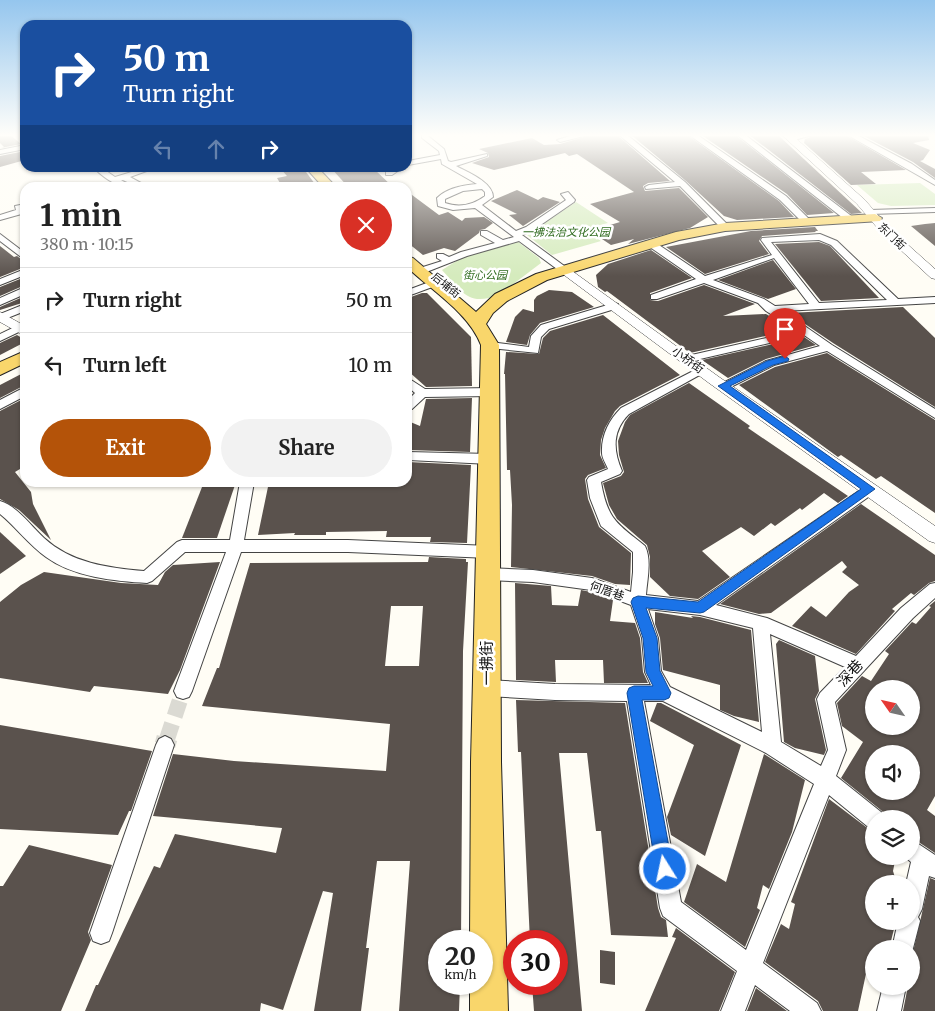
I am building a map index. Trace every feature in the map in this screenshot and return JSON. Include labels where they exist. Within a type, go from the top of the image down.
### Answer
[{"type":"main road","points":[[479,317],[491,318],[511,301],[542,283],[561,276],[564,270],[650,243],[701,230],[725,227],[852,220],[877,215]]},
{"type":"main road","name":"后埔街","points":[[412,257],[429,276]]},
{"type":"main road","name":"后埔街","points":[[412,264],[479,317]]},
{"type":"main road","name":"一拂街","points":[[479,317],[490,345],[491,392],[486,762],[489,1011]]},
{"type":"main road","points":[[0,369],[18,358]]},
{"type":"street","points":[[477,181],[489,192],[488,197],[476,205],[450,208],[439,201],[446,194],[463,188],[483,187]]},
{"type":"street","points":[[679,181],[725,227]]},
{"type":"street","points":[[758,181],[782,198],[808,223]]},
{"type":"street","points":[[801,181],[830,201],[852,220]]},
{"type":"street","name":"东门街","points":[[839,181],[877,215],[935,262]]},
{"type":"street","points":[[649,187],[682,184]]},
{"type":"street","points":[[412,290],[449,260],[518,236],[570,200],[565,194]]},
{"type":"street","points":[[476,205],[564,270]]},
{"type":"street","points":[[877,215],[935,210]]},
{"type":"street","points":[[0,218],[20,212]]},
{"type":"street","points":[[877,215],[935,216]]},
{"type":"street","name":"东门街","points":[[877,215],[935,275]]},
{"type":"street","points":[[790,224],[801,237]]},
{"type":"street","points":[[484,233],[502,242]]},
{"type":"street","points":[[0,236],[20,253]]},
{"type":"street","points":[[816,306],[765,240],[820,237],[834,242],[896,303]]},
{"type":"street","points":[[650,243],[702,279],[760,302],[935,414]]},
{"type":"street","points":[[440,256],[449,260]]},
{"type":"street","points":[[654,297],[770,256]]},
{"type":"street","name":"小桥街","points":[[564,270],[723,386],[935,536]]},
{"type":"street","points":[[0,282],[20,274]]},
{"type":"street","points":[[0,302],[20,292]]},
{"type":"street","points":[[770,309],[935,300]]},
{"type":"street","points":[[490,345],[534,351],[536,336],[545,327],[614,306]]},
{"type":"street","points":[[1,317],[20,309]]},
{"type":"street","points":[[1,317],[20,326]]},
{"type":"street","points":[[0,338],[20,329]]},
{"type":"street","points":[[687,359],[805,332]]},
{"type":"street","points":[[723,386],[770,363],[828,347]]},
{"type":"street","points":[[664,693],[653,672],[650,638],[638,602],[641,572],[640,550],[606,522],[597,498],[594,480],[614,471],[608,454],[612,429],[625,411],[701,370]]},
{"type":"street","points":[[412,385],[422,392],[491,392]]},
{"type":"street","points":[[412,402],[422,392]]},
{"type":"street","points":[[0,405],[20,394]]},
{"type":"street","points":[[412,456],[490,459]]},
{"type":"street","points":[[183,691],[236,544],[246,487]]},
{"type":"street","points":[[700,608],[869,489]]},
{"type":"street","name":"何厝巷","points":[[0,506],[19,521],[52,554],[78,566],[147,577],[182,546],[236,544],[393,547],[489,563],[532,576],[592,584],[638,602],[700,608],[761,623],[829,651],[857,665]]},
{"type":"street","name":"深巷","points":[[824,779],[837,750],[826,698],[907,613],[935,589]]},
{"type":"street","points":[[761,623],[772,747]]},
{"type":"street","points":[[487,688],[555,692],[664,693],[772,747],[824,779],[865,812]]},
{"type":"street","points":[[634,693],[672,908],[810,1011]]},
{"type":"street","points":[[101,933],[164,745]]},
{"type":"street","points":[[733,1011],[809,824],[824,779]]},
{"type":"street","points":[[919,875],[923,858]]},
{"type":"street","points":[[889,1011],[893,995]]},
{"type":"green space","points":[[920,183],[935,194],[935,205],[891,206],[878,203],[857,185]]},
{"type":"green space","name":"一拂法治文化公园","points":[[576,202],[608,223],[584,229],[601,241],[552,255],[527,235]]},
{"type":"green space","name":"街心公园","points":[[517,241],[539,258],[541,263],[500,294],[489,298],[473,298],[461,291],[442,270],[466,255]]},
{"type":"building","points":[[279,181],[314,182],[279,182]]},
{"type":"building","points":[[343,181],[388,182],[344,182]]},
{"type":"building","points":[[618,181],[668,181],[648,183],[643,186],[645,191],[679,188],[708,217],[690,228],[628,244],[634,239],[611,245],[590,231],[620,222],[590,204],[634,192]]},
{"type":"building","points":[[686,181],[751,181],[779,201],[794,217],[737,220],[724,216]]},
{"type":"building","points":[[768,181],[794,181],[834,213],[807,215],[787,194]]},
{"type":"building","points":[[809,181],[828,181],[862,213],[851,214]]},
{"type":"building","points":[[847,181],[872,181],[876,184],[851,185]]},
{"type":"building","points":[[517,190],[538,200],[543,197],[560,202],[523,226],[509,215],[517,214],[491,201]]},
{"type":"building","points":[[412,195],[439,215],[448,212],[462,221],[465,218],[484,217],[493,223],[480,230],[479,233],[455,251],[444,248],[423,255],[412,246]]},
{"type":"building","points":[[935,223],[935,246],[911,226],[925,224]]},
{"type":"building","points":[[815,227],[818,231],[816,232],[762,236],[759,241],[769,254],[705,274],[666,247],[751,231]]},
{"type":"building","points":[[819,242],[830,246],[879,298],[821,301],[775,244]]},
{"type":"building","points":[[0,246],[14,257],[17,256],[20,258],[20,269],[0,277]]},
{"type":"building","points":[[651,250],[692,278],[650,293],[650,300],[658,301],[704,285],[755,304],[723,316],[766,314],[792,330],[690,353],[607,291],[605,292],[598,287],[596,275],[608,264]]},
{"type":"building","points":[[773,260],[796,289],[768,299],[718,280]]},
{"type":"building","points":[[20,279],[20,287],[0,296],[0,287]]},
{"type":"building","points":[[549,290],[572,292],[594,307],[540,323],[530,335],[527,345],[506,342],[515,317],[523,309],[534,312],[534,300],[537,296]]},
{"type":"building","points":[[427,293],[471,337],[472,386],[426,387],[412,375],[412,297]]},
{"type":"building","points":[[20,298],[20,304],[0,310],[0,307]]},
{"type":"building","points":[[903,307],[935,338],[935,407],[789,313]]},
{"type":"building","points":[[603,315],[680,375],[620,406],[615,411],[605,428],[601,440],[600,455],[606,468],[588,475],[585,479],[588,499],[599,527],[631,553],[630,585],[615,584],[592,576],[511,567],[512,505],[510,470],[507,470],[504,374],[506,352],[539,354],[543,338],[550,331]]},
{"type":"building","points":[[17,335],[20,337],[20,345],[0,355],[0,343]]},
{"type":"building","points":[[804,337],[816,345],[766,359],[728,378],[702,360]]},
{"type":"building","points":[[827,353],[935,420],[935,513],[881,476],[876,479],[841,455],[838,457],[739,385],[775,367]]},
{"type":"building","points":[[20,375],[20,388],[0,398],[0,385]]},
{"type":"building","points":[[689,383],[750,426],[748,428],[848,496],[838,503],[824,493],[802,510],[800,508],[775,526],[771,523],[754,536],[741,527],[702,551],[730,577],[698,599],[670,596],[650,577],[650,557],[647,545],[617,519],[609,505],[603,483],[621,476],[624,472],[619,455],[618,441],[625,422],[630,415]]},
{"type":"building","points":[[472,398],[470,452],[412,450],[412,423],[420,426],[426,399]]},
{"type":"building","points":[[20,401],[20,469],[15,472],[20,478],[20,487],[27,487],[31,492],[33,504],[51,540],[19,510],[0,499],[0,411]]},
{"type":"building","points":[[412,462],[471,465],[467,543],[430,542],[431,537],[386,537],[387,531],[326,532],[326,535],[294,535],[295,533],[258,535],[268,487],[412,487]]},
{"type":"building","points":[[202,487],[234,487],[217,538],[182,538]]},
{"type":"building","points":[[861,504],[935,555],[935,581],[929,583],[914,595],[911,593],[892,609],[895,611],[856,654],[792,626],[811,606],[826,617],[849,592],[859,585],[842,572],[847,567],[842,561],[771,613],[759,614],[720,604]]},
{"type":"building","points":[[0,532],[26,556],[0,574]]},
{"type":"building","points":[[429,557],[466,559],[466,562],[468,562],[463,651],[461,930],[428,930],[428,995],[460,995],[459,1011],[399,1011],[410,861],[377,861],[366,948],[369,948],[361,1011],[314,1011],[333,893],[323,891],[283,1010],[261,1003],[260,1011],[85,1011],[154,866],[160,868],[175,834],[276,853],[282,828],[153,816],[173,754],[234,761],[386,771],[390,724],[202,706],[217,668],[219,668],[250,563],[428,562]],"holes":[[[391,606],[423,606],[419,666],[385,666]]]},
{"type":"building","points":[[220,562],[180,670],[168,694],[94,686],[90,692],[0,678],[0,602],[21,585],[44,572],[121,583],[158,585],[165,572],[173,565]]},
{"type":"building","points":[[515,583],[551,586],[552,605],[578,606],[581,590],[613,600],[610,621],[635,623],[640,638],[643,672],[648,683],[604,683],[603,660],[555,660],[556,682],[516,680]]},
{"type":"building","points":[[935,601],[935,796],[927,810],[935,816],[935,853],[920,843],[920,810],[881,810],[868,800],[920,800],[920,745],[865,745],[865,797],[841,778],[863,742],[842,726],[837,703],[862,676],[869,680],[865,680],[865,735],[920,735],[920,680],[872,680],[889,654],[885,651],[912,622],[916,624],[931,607],[929,606]]},
{"type":"building","points":[[655,612],[693,618],[691,616],[700,617],[751,630],[759,722],[734,716],[720,710],[720,685],[663,670],[660,638],[655,624]]},
{"type":"building","points":[[779,640],[815,656],[819,691],[815,699],[826,750],[824,755],[795,748],[784,742],[776,644]]},
{"type":"building","points":[[516,700],[625,703],[658,908],[661,917],[666,920],[668,937],[611,935],[601,831],[596,831],[587,753],[559,753],[582,1011],[534,1011],[533,995],[568,995],[568,930],[529,930],[521,752],[518,752]]},
{"type":"building","points":[[657,703],[661,703],[741,745],[705,856],[671,835],[667,817],[694,745],[650,721]]},
{"type":"building","points":[[0,725],[152,751],[131,811],[129,811],[118,835],[0,829]]},
{"type":"building","points":[[764,754],[805,780],[792,832],[769,889],[763,885],[757,908],[760,910],[745,947],[684,902],[697,864],[726,882]]},
{"type":"building","points":[[829,799],[865,826],[865,865],[894,865],[894,875],[865,875],[865,930],[894,930],[891,940],[865,940],[865,978],[858,1011],[823,1011],[818,1001],[765,962],[781,924],[789,929],[795,904],[791,902]]},
{"type":"building","points":[[29,845],[112,865],[88,932],[91,940],[61,1011],[0,1011],[0,886],[3,886]]},
{"type":"building","points":[[930,878],[935,880],[935,1011],[903,1011],[906,995],[920,995],[920,940],[916,940],[918,930],[920,930],[920,922]]},
{"type":"building","points":[[676,928],[735,972],[719,1011],[645,1011],[676,938],[672,937]]},
{"type":"building","points":[[600,950],[615,952],[615,985],[600,983]]},
{"type":"building","points":[[756,988],[787,1011],[747,1011]]},
{"type":"tunnel","points":[[167,739],[183,691]]},
{"type":"tunnel","points":[[165,745],[167,738]]},
{"type":"route","points":[[665,869],[634,693],[664,693],[653,672],[650,638],[638,602],[700,608],[869,489],[723,386],[770,363],[785,359]]}]
